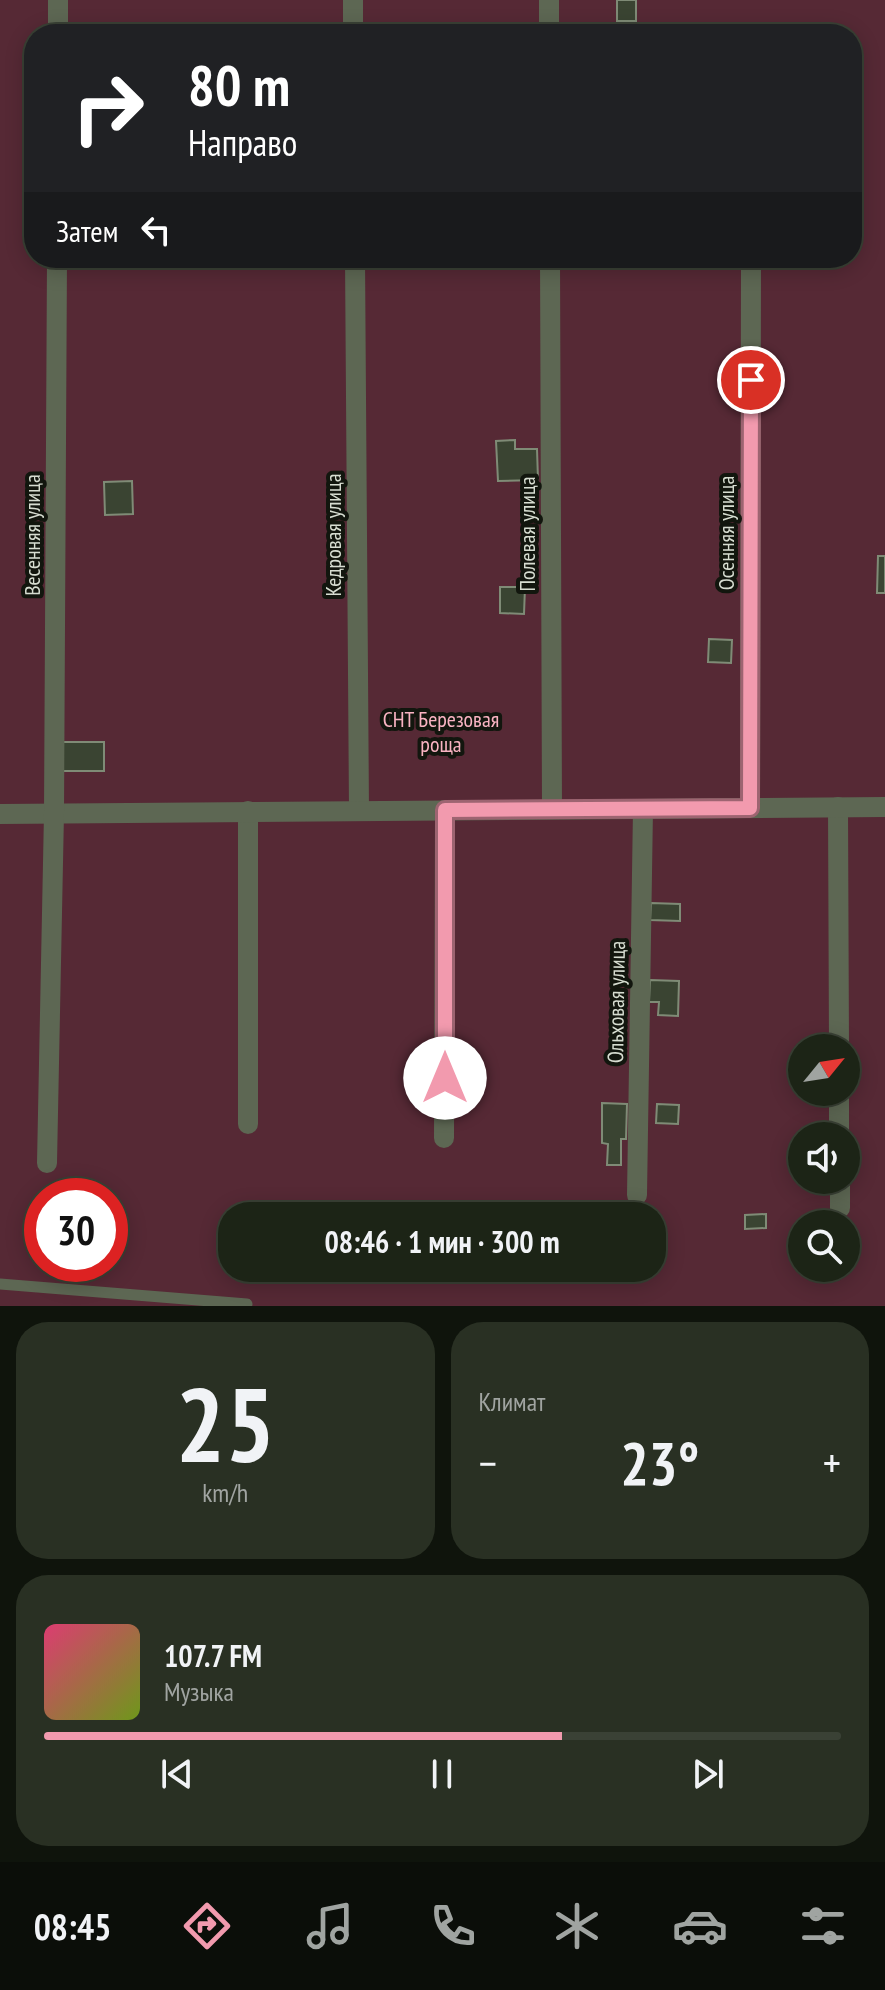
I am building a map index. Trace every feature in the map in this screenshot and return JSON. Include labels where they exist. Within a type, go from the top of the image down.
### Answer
[{"type":"street","points":[[58,0],[58,24]]},
{"type":"street","points":[[353,0],[353,24]]},
{"type":"street","points":[[549,0],[549,24]]},
{"type":"street","name":"Весенняя улица","points":[[47,1163],[54,813],[57,268]]},
{"type":"street","name":"Кедровая улица","points":[[355,268],[359,811]]},
{"type":"street","name":"Полевая улица","points":[[550,268],[552,809]]},
{"type":"street","name":"Осенняя улица","points":[[750,808],[751,268]]},
{"type":"street","points":[[838,807],[839,1034]]},
{"type":"street","points":[[0,814],[885,807]]},
{"type":"street","name":"Ольховая улица","points":[[637,1195],[643,809]]},
{"type":"street","points":[[444,1138],[445,810]]},
{"type":"street","points":[[248,811],[248,1124]]},
{"type":"street","points":[[840,1194],[840,1208]]},
{"type":"lane","points":[[0,1284],[247,1304]]},
{"type":"green space","name":"СНТ Березовая роща","points":[[0,0],[885,0],[885,1306],[0,1306]]},
{"type":"building","points":[[617,0],[636,0],[636,21],[617,21]]},
{"type":"building","points":[[515,440],[515,449],[537,449],[538,480],[498,481],[496,441]]},
{"type":"building","points":[[132,481],[133,514],[105,515],[104,482]]},
{"type":"building","points":[[878,556],[885,556],[885,593],[877,593]]},
{"type":"building","points":[[500,587],[525,587],[524,614],[500,613]]},
{"type":"building","points":[[709,639],[732,640],[731,663],[708,662]]},
{"type":"building","points":[[63,742],[104,742],[104,771],[62,771]]},
{"type":"building","points":[[651,903],[680,904],[680,921],[650,920]]},
{"type":"building","points":[[650,980],[679,981],[678,1016],[658,1015],[659,1002],[649,1002]]},
{"type":"building","points":[[602,1103],[627,1104],[626,1139],[621,1139],[621,1165],[607,1165],[608,1144],[602,1143]]},
{"type":"building","points":[[657,1104],[679,1105],[678,1124],[656,1123]]},
{"type":"building","points":[[766,1214],[766,1228],[745,1229],[745,1215]]},
{"type":"route","points":[[445,1078],[445,810],[750,808],[751,380]]}]
